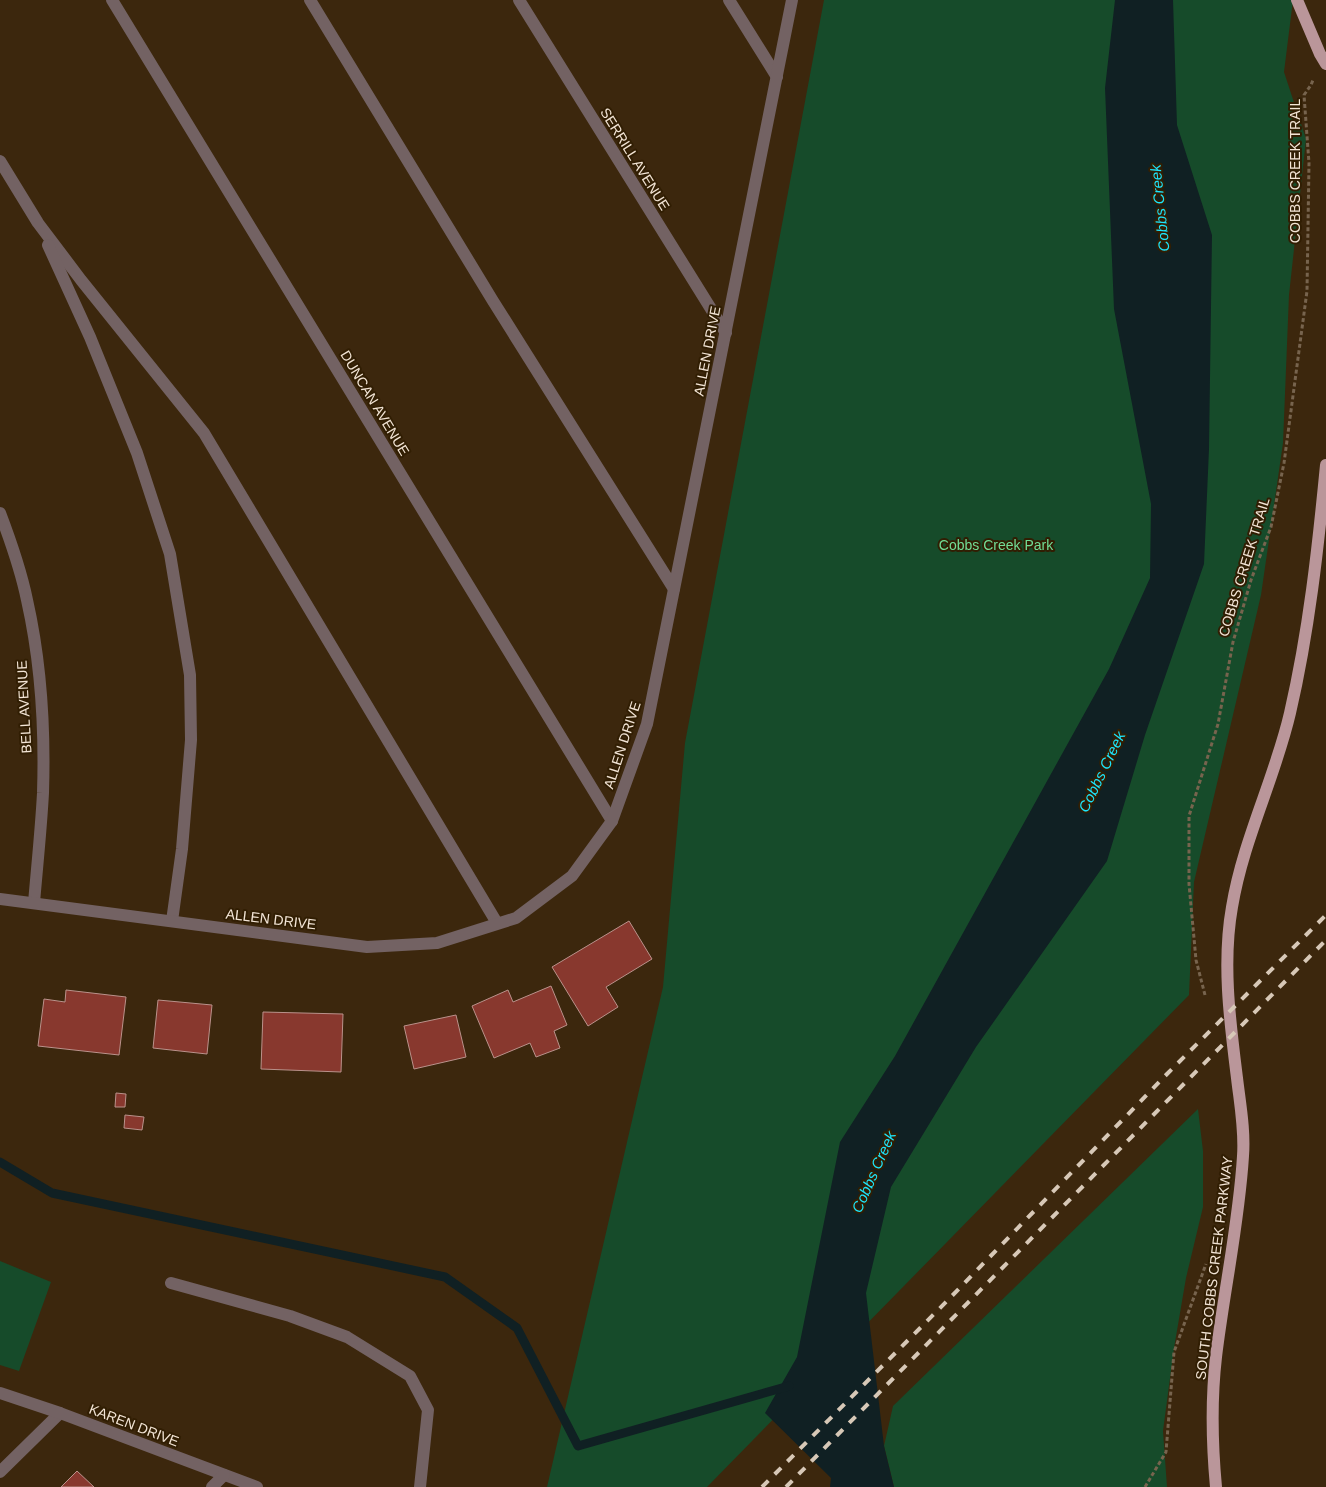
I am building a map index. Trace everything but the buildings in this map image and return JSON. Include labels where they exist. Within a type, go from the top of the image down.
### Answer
[{"type":"main road","points":[[1297,0],[1326,64]]},
{"type":"main road","name":"SOUTH COBBS CREEK PARKWAY","points":[[1216,1487],[1213,1405],[1216,1357],[1238,1205],[1243,1153],[1242,1121],[1228,1000],[1228,948],[1231,909],[1238,876],[1290,715],[1306,629],[1318,546],[1326,465]]},
{"type":"street","name":"DUNCAN AVENUE","points":[[112,0],[612,822]]},
{"type":"street","points":[[310,0],[493,302],[674,589]]},
{"type":"street","name":"SERRILL AVENUE","points":[[519,0],[726,333]]},
{"type":"street","points":[[729,0],[776,76]]},
{"type":"street","name":"ALLEN DRIVE","points":[[0,899],[367,947],[437,943],[516,918],[572,876],[612,822],[647,724],[792,0]]},
{"type":"street","points":[[0,161],[38,223],[81,280],[204,433],[497,923]]},
{"type":"street","points":[[38,223],[90,337],[137,453],[170,554],[190,675],[191,740],[182,849],[172,921]]},
{"type":"street","name":"BELL AVENUE","points":[[0,513],[13,548],[27,601],[36,649],[42,706],[43,793],[34,903]]},
{"type":"street","points":[[171,1283],[290,1316],[347,1337],[410,1376],[428,1410],[420,1487]]},
{"type":"street","name":"KAREN DRIVE","points":[[0,1393],[60,1413],[257,1487]]},
{"type":"street","points":[[0,1472],[60,1413]]},
{"type":"street","points":[[212,1487],[224,1475]]},
{"type":"path","name":"COBBS CREEK TRAIL","points":[[1205,997],[1196,960],[1189,884],[1189,816],[1218,724],[1233,642],[1251,580],[1271,527],[1284,463],[1307,291],[1309,163],[1304,95],[1311,85]]},
{"type":"path","points":[[1145,1487],[1166,1452],[1174,1352],[1206,1263]]},
{"type":"green space","name":"Cobbs Creek Park","points":[[824,0],[1293,0],[1284,72],[1306,139],[1289,295],[1283,443],[1261,595],[1194,882],[1189,995],[707,1487],[547,1487],[663,987],[685,743]]},
{"type":"green space","points":[[1198,1109],[1203,1151],[1203,1207],[1186,1278],[1163,1431],[1167,1487],[894,1487],[884,1446],[893,1406]]},
{"type":"green space","points":[[0,1261],[51,1282],[19,1371],[0,1365]]},
{"type":"water","name":"Cobbs Creek","points":[[1115,0],[1173,0],[1177,125],[1212,235],[1209,449],[1204,564],[1145,735],[1107,861],[976,1047],[891,1187],[866,1293],[884,1446],[894,1487],[830,1487],[831,1478],[765,1413],[797,1357],[840,1142],[895,1056],[1109,669],[1150,578],[1151,504],[1114,309],[1105,88]]},
{"type":"waterway","points":[[0,1162],[52,1193],[445,1277],[517,1328],[578,1446],[789,1386]]},
{"type":"railway","points":[[762,1487],[948,1300],[1167,1074],[1326,915]]},
{"type":"railway","points":[[786,1487],[1326,940]]}]
